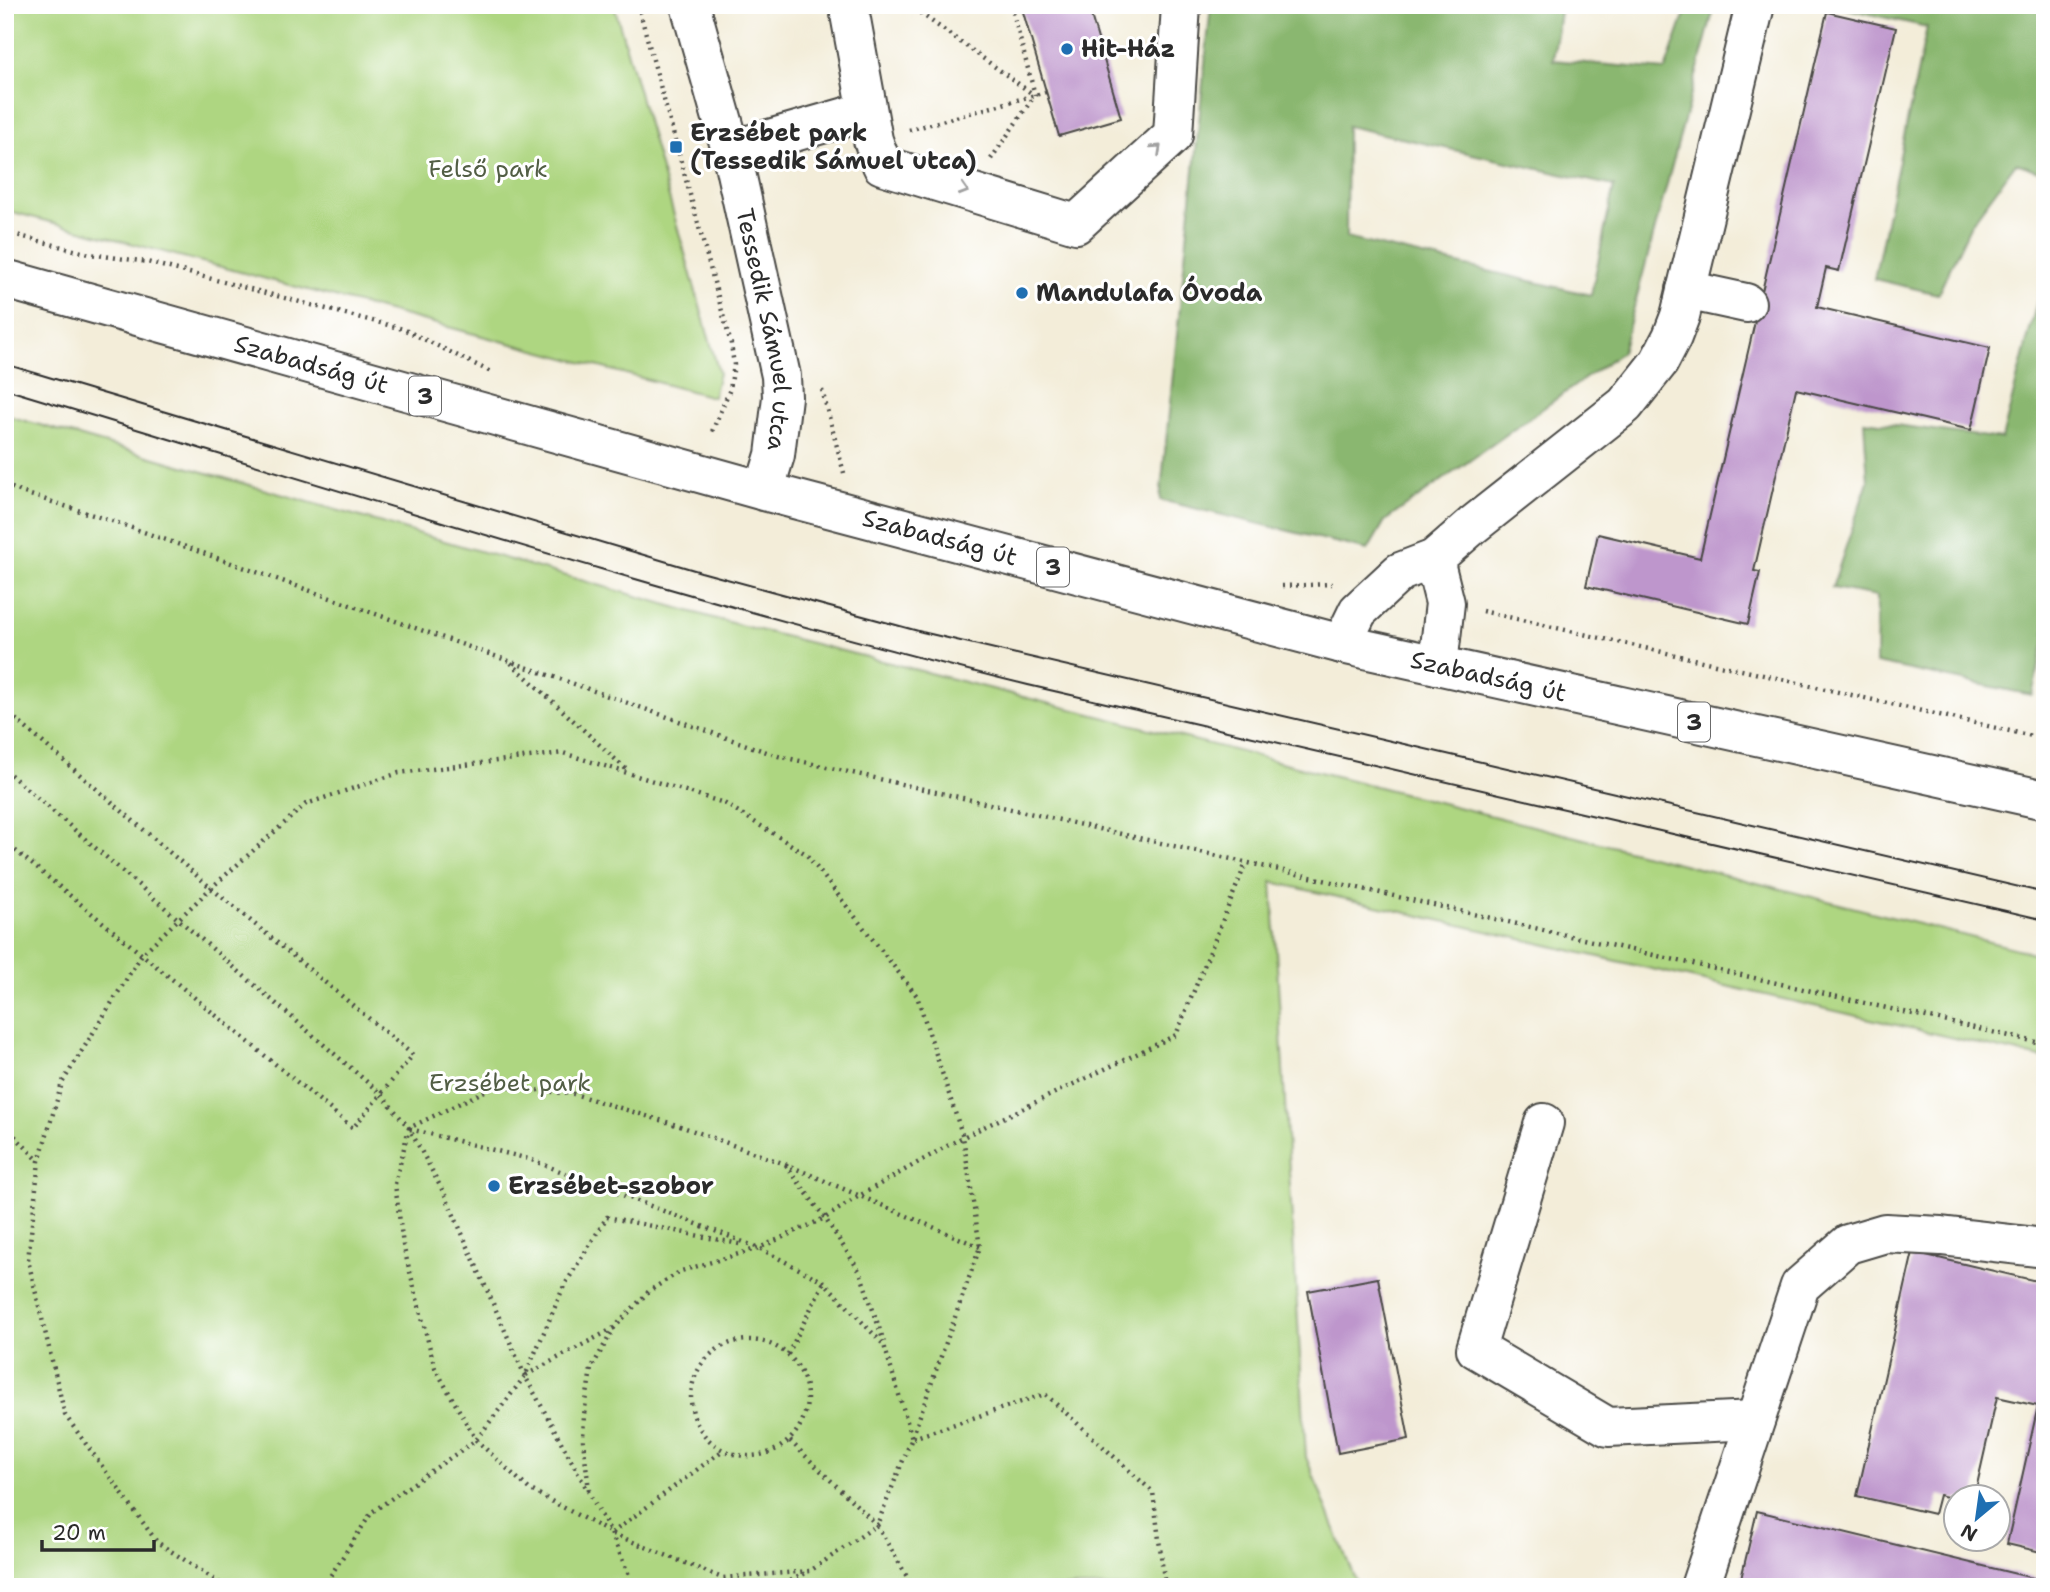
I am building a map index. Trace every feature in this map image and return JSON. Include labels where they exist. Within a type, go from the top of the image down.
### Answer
[{"type":"main road","name":"Tessedik Sámuel utca","points":[[690,5],[731,150],[781,376],[782,397],[775,455],[764,491]]},
{"type":"main road","points":[[850,14],[870,125],[882,165],[1076,224],[1173,135],[1181,5]]},
{"type":"main road","points":[[1342,644],[1358,611],[1379,591],[1400,572],[1434,559],[1625,404],[1644,383],[1666,349],[1680,316],[1755,5]]},
{"type":"main road","points":[[731,150],[870,125]]},
{"type":"main road","name":"Szabadság út","points":[[5,279],[764,491],[1342,644],[2044,795]]},
{"type":"main road","points":[[1686,290],[1746,303]]},
{"type":"main road","points":[[1434,559],[1445,603],[1438,665]]},
{"type":"main road","points":[[1544,1123],[1476,1349],[1608,1427],[1755,1420]]},
{"type":"main road","points":[[1700,1587],[1800,1286],[1848,1244],[1885,1233],[1941,1236],[2045,1248]]},
{"type":"path","points":[[638,5],[731,344],[734,365],[730,388],[711,434],[698,430]]},
{"type":"path","points":[[909,5],[1035,95]]},
{"type":"path","points":[[968,191],[1035,95],[1011,5]]},
{"type":"path","points":[[870,125],[1046,92]]},
{"type":"path","points":[[5,232],[89,254],[147,262],[403,329],[495,373]]},
{"type":"path","points":[[5,485],[24,494],[118,523],[778,756],[2045,1044]]},
{"type":"path","points":[[509,661],[631,774]]},
{"type":"path","points":[[5,710],[211,888],[414,1055],[353,1128],[5,842]]},
{"type":"path","points":[[226,1587],[157,1542],[65,1415],[27,1260],[39,1161],[62,1083],[142,954],[211,888],[306,804],[399,773],[562,753],[724,803],[806,854],[917,996],[963,1138],[980,1247],[912,1438],[877,1525],[810,1571],[778,1587]]},
{"type":"path","points":[[5,770],[381,1094],[409,1128],[446,1198],[525,1376],[611,1533],[634,1587]]},
{"type":"path","points":[[589,1492],[583,1440],[591,1369],[614,1328],[649,1291],[681,1271],[759,1248],[825,1218],[963,1138],[1176,1035],[1246,863]]},
{"type":"path","points":[[810,1571],[722,1578],[611,1533],[528,1489],[476,1440],[435,1368],[403,1245],[395,1184],[409,1128],[495,1086],[574,1094],[683,1127],[785,1164],[980,1247]]},
{"type":"path","points":[[5,1126],[39,1161]]},
{"type":"path","points":[[409,1128],[529,1159],[759,1248],[824,1282],[884,1345]]},
{"type":"path","points":[[785,1164],[860,1272],[912,1438]]},
{"type":"path","points":[[323,1587],[372,1512],[476,1440],[525,1376],[564,1286],[607,1217],[759,1248]]},
{"type":"path","points":[[788,1354],[824,1282]]},
{"type":"path","points":[[525,1376],[614,1328]]},
{"type":"path","points":[[747,1340],[769,1343],[788,1354],[802,1371],[808,1395],[804,1420],[790,1441],[769,1454],[744,1457],[722,1451],[705,1437],[694,1418],[690,1396],[696,1374],[708,1356],[726,1344],[747,1340]]},
{"type":"path","points":[[912,1438],[1045,1394],[1153,1492],[1165,1587]]},
{"type":"path","points":[[790,1441],[877,1525],[913,1587]]},
{"type":"path","points":[[611,1533],[722,1451]]},
{"type":"green space","name":"Felső park","points":[[5,5],[614,5],[719,373],[713,397],[5,210]]},
{"type":"green space","points":[[1211,5],[1561,5],[1553,60],[1665,70],[1688,5],[1715,5],[1622,352],[1385,521],[1368,550],[1160,500]],"holes":[[[1347,126],[1614,186],[1591,295],[1346,238]]]},
{"type":"green space","points":[[1830,5],[2045,5],[2045,173],[2016,163],[1971,224],[1938,294],[1874,279],[1927,27]]},
{"type":"green space","points":[[2045,270],[2045,640],[2032,695],[1876,663],[1877,596],[1832,588],[1868,481],[1864,421],[2002,439]]},
{"type":"green space","name":"Erzsébet park","points":[[5,415],[720,620],[2045,956],[2045,1059],[1272,882],[1306,1457],[1358,1587],[5,1587]]},
{"type":"building","name":"Hit-Ház","points":[[1021,5],[1088,5],[1121,118],[1059,136]]},
{"type":"building","points":[[1827,12],[1896,28],[1839,271],[1826,268],[1817,307],[1990,348],[1971,430],[1796,389],[1754,571],[1760,572],[1748,624],[1586,586],[1598,534],[1700,558]]},
{"type":"building","points":[[1913,1252],[2045,1283],[2045,1553],[2011,1545],[2011,1526],[2038,1406],[1997,1397],[1977,1484],[1941,1484],[1941,1496],[1934,1514],[1857,1496]]},
{"type":"building","points":[[1378,1278],[1409,1439],[1338,1453],[1308,1291]]},
{"type":"building","points":[[1757,1511],[2045,1581],[2045,1587],[1756,1587],[1740,1583]]},
{"type":"tram line","points":[[5,364],[701,572],[922,632],[2045,893]]},
{"type":"tram line","points":[[5,389],[515,544],[899,652],[1028,685],[2045,920]]},
{"type":"place","name":"Hit-Ház","points":[[1067,49]]},
{"type":"place","name":"Erzsébet park (Tessedik Sámuel utca)","points":[[676,147]]},
{"type":"place","name":"Mandulafa Óvoda","points":[[1022,293]]},
{"type":"place","name":"Erzsébet-szobor","points":[[494,1186]]}]
